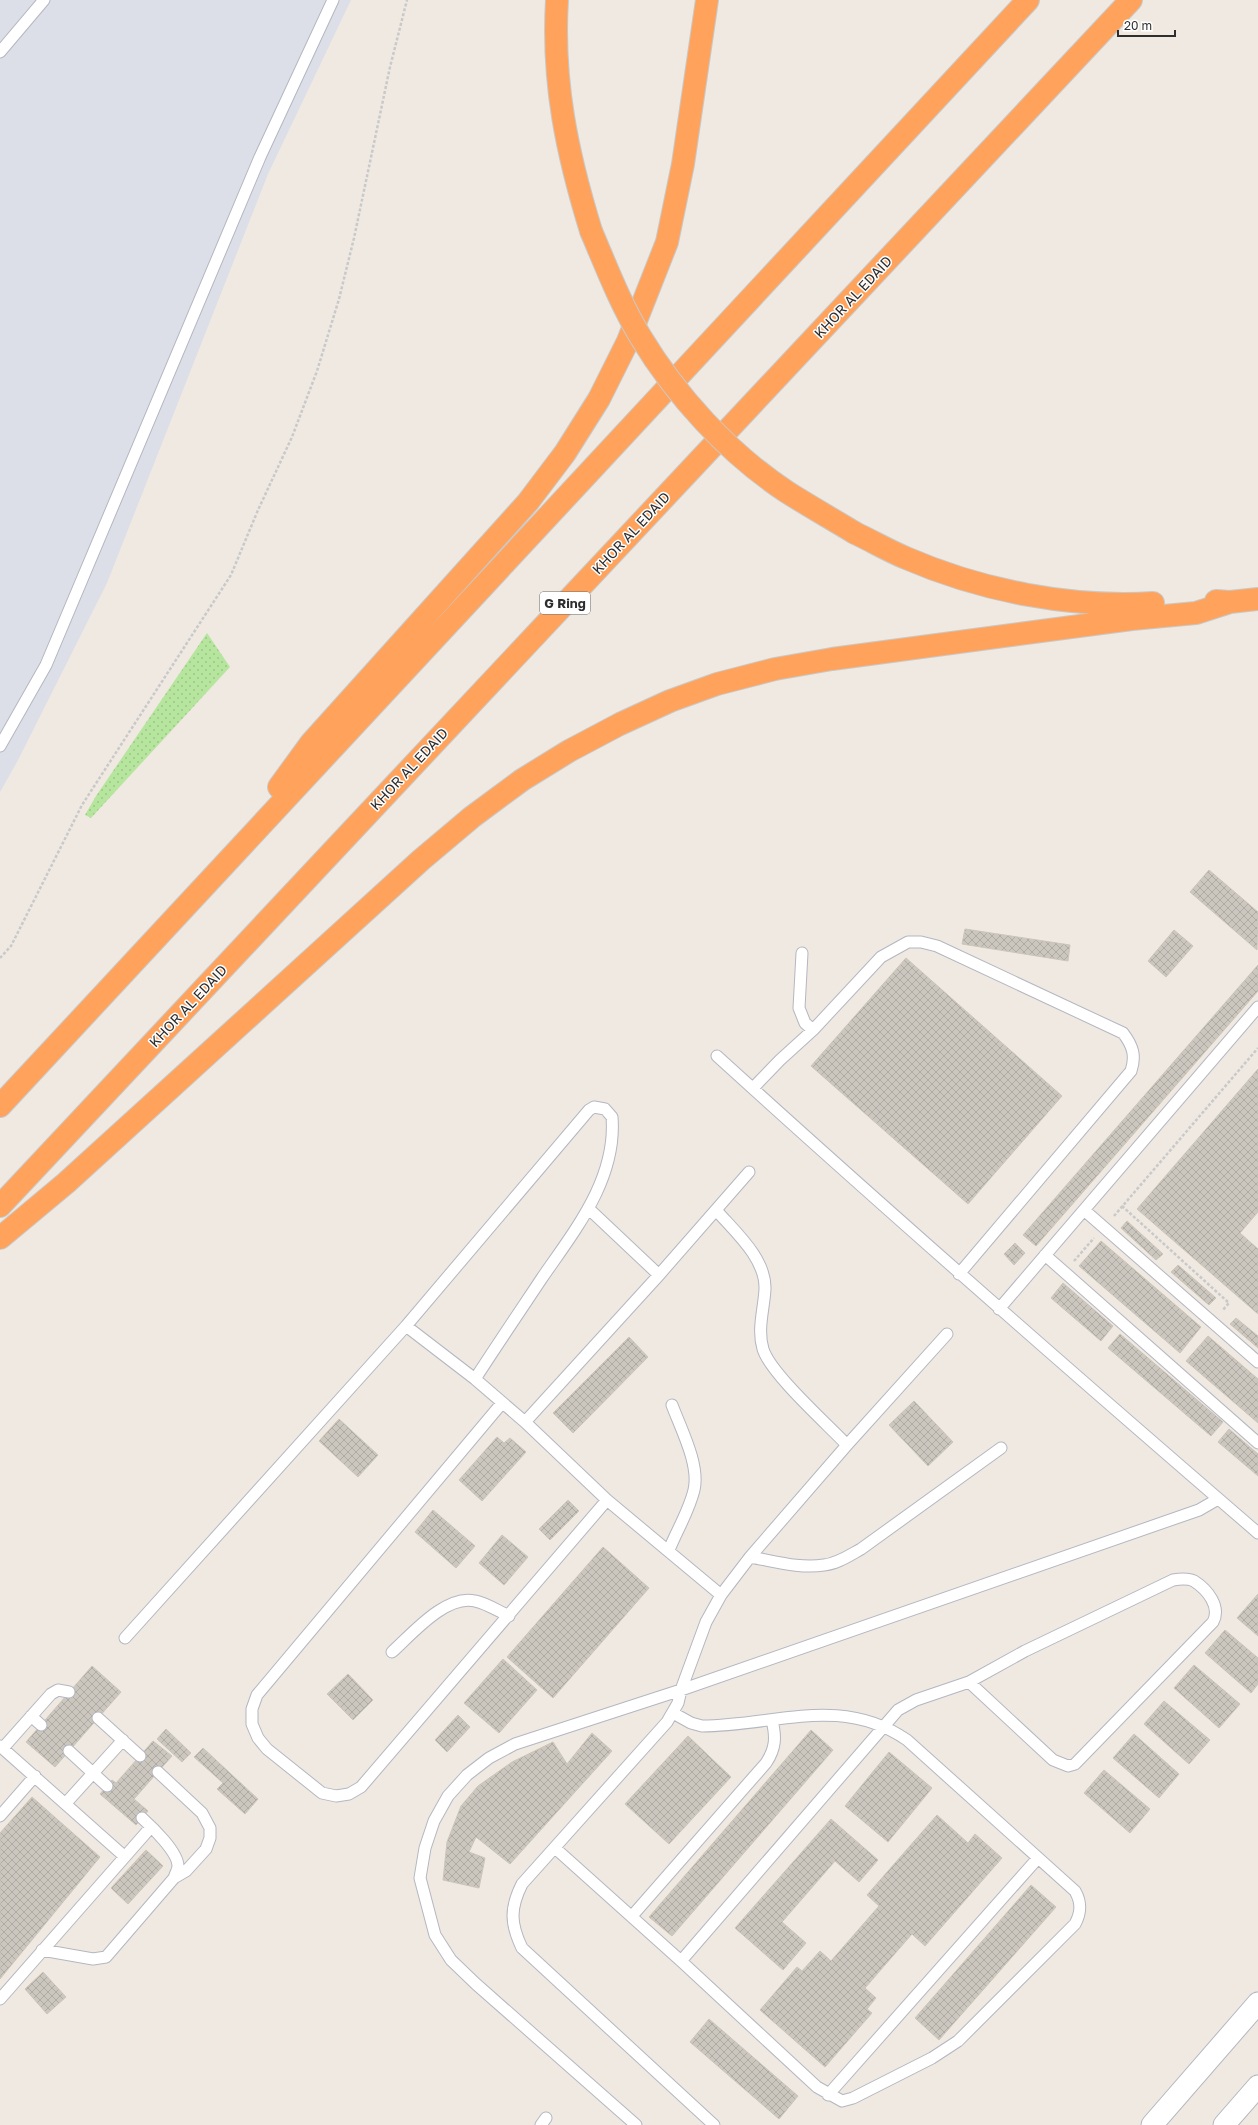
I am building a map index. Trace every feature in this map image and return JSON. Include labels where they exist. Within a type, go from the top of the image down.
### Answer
[{"type":"highway","points":[[557,0],[556,66],[561,113],[573,172],[591,231],[618,294],[640,335],[661,368],[702,418],[746,461],[786,492],[854,533],[907,559],[969,580],[1026,595],[1078,602],[1128,604],[1196,600],[1230,602],[1258,599]]},
{"type":"highway","points":[[224,864],[311,743],[528,502],[565,453],[599,399],[628,341],[667,242],[683,164],[707,0]]},
{"type":"highway","points":[[0,1106],[1028,0]]},
{"type":"highway","name":"KHOR AL EDAID","points":[[0,1206],[1131,0]]},
{"type":"highway","points":[[0,1238],[66,1183],[421,860],[472,817],[522,780],[569,751],[620,724],[670,702],[717,684],[775,669],[895,650],[1132,618],[1196,613],[1230,602]]},
{"type":"street","points":[[1152,2125],[1258,2003]]},
{"type":"street","points":[[1224,2125],[1258,2086]]},
{"type":"lane","points":[[0,52],[44,0]]},
{"type":"lane","points":[[0,746],[46,665],[260,157],[333,0]]},
{"type":"lane","points":[[753,1088],[780,1060],[813,1030],[881,957],[908,942],[921,942],[937,946],[1123,1033],[1130,1042],[1133,1051],[1134,1062],[1131,1071],[959,1274]]},
{"type":"lane","points":[[802,953],[799,1008],[805,1023],[813,1030]]},
{"type":"lane","points":[[999,1309],[1258,1008]]},
{"type":"lane","points":[[717,1056],[959,1274],[1144,1432],[1258,1533]]},
{"type":"lane","points":[[125,1638],[406,1326],[589,1110],[600,1107],[610,1112],[612,1117],[612,1137],[604,1178],[589,1209],[475,1379]]},
{"type":"lane","points":[[525,1422],[659,1275],[749,1172]]},
{"type":"lane","points":[[589,1209],[659,1275]]},
{"type":"lane","points":[[716,1210],[751,1252],[762,1272],[765,1288],[760,1328],[761,1340],[763,1349],[771,1366],[847,1445]]},
{"type":"lane","points":[[1084,1210],[1258,1362]]},
{"type":"lane","points":[[1045,1255],[1258,1444]]},
{"type":"lane","points":[[406,1326],[475,1379],[525,1422],[607,1500],[669,1550],[721,1595]]},
{"type":"lane","points":[[714,2125],[522,1948],[514,1933],[512,1916],[514,1899],[522,1884],[661,1730],[673,1713],[706,1622],[721,1595],[750,1557],[847,1445],[947,1334]]},
{"type":"lane","points":[[502,1403],[257,1695],[252,1709],[252,1724],[258,1738],[267,1749],[322,1793],[336,1796],[349,1794],[371,1777],[607,1500]]},
{"type":"lane","points":[[669,1550],[690,1501],[694,1489],[695,1475],[692,1461],[672,1405]]},
{"type":"lane","points":[[750,1557],[806,1567],[826,1565],[846,1557],[868,1544],[1001,1448]]},
{"type":"lane","points":[[636,2125],[451,1960],[435,1935],[420,1878],[424,1848],[434,1820],[448,1796],[467,1775],[489,1758],[515,1744],[681,1690],[1199,1510],[1218,1499]]},
{"type":"lane","points":[[681,1961],[890,1717],[906,1705],[969,1682],[1025,1651],[1173,1580],[1184,1579],[1195,1582],[1216,1606],[1217,1611],[1213,1622],[1075,1764],[1068,1766],[1053,1760],[969,1682]]},
{"type":"lane","points":[[392,1652],[444,1606],[458,1600],[475,1601],[509,1616]]},
{"type":"lane","points":[[69,1692],[62,1690],[55,1692],[2,1747],[124,1856]]},
{"type":"lane","points":[[554,1848],[632,1916],[817,2087],[828,2095],[842,2101],[853,2098],[946,2050],[958,2042],[1075,1924],[1080,1916],[1080,1899],[1075,1891],[907,1740],[883,1725],[869,1720],[839,1714],[702,1726],[686,1721],[673,1713]]},
{"type":"lane","points":[[31,1716],[41,1725]]},
{"type":"lane","points":[[98,1718],[140,1756]]},
{"type":"lane","points":[[632,1916],[766,1763],[775,1745],[776,1735],[772,1720]]},
{"type":"lane","points":[[66,1803],[123,1740]]},
{"type":"lane","points":[[69,1751],[107,1786]]},
{"type":"lane","points":[[42,1950],[93,1959],[106,1957],[174,1878],[186,1871],[206,1849],[210,1838],[210,1828],[202,1813],[158,1772]]},
{"type":"lane","points":[[0,1816],[35,1776]]},
{"type":"lane","points":[[142,1818],[177,1860],[178,1867],[174,1878]]},
{"type":"lane","points":[[0,1999],[151,1827]]},
{"type":"lane","points":[[828,2095],[1038,1858]]},
{"type":"path","points":[[0,958],[11,946],[82,805],[231,575],[258,510],[292,437],[317,371],[339,299],[354,238],[390,67],[407,0]]},
{"type":"path","points":[[1064,1271],[1104,1227],[1258,1048]]},
{"type":"path","points":[[1122,1206],[1229,1303],[1213,1322]]},
{"type":"shaded area","points":[[0,0],[351,0],[268,174],[107,583],[17,762],[0,792]]},
{"type":"green space","points":[[207,633],[230,667],[91,818],[85,815],[96,796]]},
{"type":"building","points":[[1209,870],[1258,912],[1257,950],[1190,892]]},
{"type":"building","points":[[965,929],[1070,945],[1068,961],[962,944]]},
{"type":"building","points":[[1174,930],[1193,946],[1166,977],[1148,961]]},
{"type":"building","points":[[906,958],[1062,1096],[968,1204],[811,1066]]},
{"type":"building","points":[[1258,965],[1258,991],[1036,1246],[1023,1235]]},
{"type":"building","points":[[1258,1069],[1258,1212],[1240,1233],[1258,1249],[1258,1314],[1137,1209]]},
{"type":"building","points":[[1127,1221],[1163,1254],[1156,1260],[1121,1228]]},
{"type":"building","points":[[1101,1241],[1201,1327],[1180,1353],[1079,1266]]},
{"type":"building","points":[[1015,1243],[1025,1253],[1014,1265],[1004,1254]]},
{"type":"building","points":[[1178,1265],[1216,1298],[1209,1305],[1171,1272]]},
{"type":"building","points":[[1063,1283],[1113,1326],[1101,1341],[1051,1298]]},
{"type":"building","points":[[1236,1318],[1258,1336],[1258,1348],[1230,1324]]},
{"type":"building","points":[[1120,1334],[1223,1422],[1211,1436],[1108,1348]]},
{"type":"building","points":[[1208,1336],[1258,1379],[1258,1423],[1186,1361]]},
{"type":"building","points":[[629,1337],[648,1357],[573,1433],[553,1413]]},
{"type":"building","points":[[914,1401],[953,1442],[928,1466],[889,1425]]},
{"type":"building","points":[[339,1419],[378,1455],[358,1477],[319,1441]]},
{"type":"building","points":[[1229,1429],[1258,1454],[1258,1476],[1218,1442]]},
{"type":"building","points":[[497,1437],[504,1443],[510,1438],[526,1452],[482,1501],[459,1480]]},
{"type":"building","points":[[568,1500],[579,1511],[550,1540],[539,1529]]},
{"type":"building","points":[[433,1510],[475,1546],[456,1568],[415,1532]]},
{"type":"building","points":[[502,1535],[528,1557],[504,1585],[479,1563]]},
{"type":"building","points":[[603,1547],[649,1588],[553,1698],[507,1657]]},
{"type":"building","points":[[1258,1594],[1258,1636],[1237,1618]]},
{"type":"building","points":[[1225,1630],[1258,1658],[1258,1684],[1251,1693],[1205,1653]]},
{"type":"building","points":[[503,1659],[537,1690],[499,1733],[464,1703]]},
{"type":"building","points":[[1194,1665],[1240,1704],[1219,1728],[1174,1688]]},
{"type":"building","points":[[92,1666],[121,1692],[55,1767],[26,1742]]},
{"type":"building","points":[[348,1674],[373,1700],[353,1720],[327,1694]]},
{"type":"building","points":[[1164,1701],[1210,1740],[1189,1764],[1144,1724]]},
{"type":"building","points":[[458,1715],[470,1727],[447,1752],[435,1740]]},
{"type":"building","points":[[166,1729],[191,1753],[182,1762],[157,1739]]},
{"type":"building","points":[[811,1730],[833,1750],[672,1936],[649,1917]]},
{"type":"building","points":[[592,1733],[612,1751],[510,1864],[476,1837],[469,1852],[485,1858],[479,1888],[443,1880],[447,1842],[461,1806],[478,1786],[512,1762],[553,1742],[567,1764]]},
{"type":"building","points":[[1134,1734],[1179,1774],[1159,1798],[1113,1758]]},
{"type":"building","points":[[688,1736],[731,1777],[669,1844],[625,1804]]},
{"type":"building","points":[[153,1741],[172,1756],[134,1799],[148,1811],[136,1825],[100,1794],[112,1780],[116,1783]]},
{"type":"building","points":[[203,1748],[258,1799],[245,1814],[217,1789],[223,1783],[194,1757]]},
{"type":"building","points":[[889,1752],[932,1788],[888,1842],[845,1806]]},
{"type":"building","points":[[1104,1770],[1150,1809],[1130,1833],[1084,1793]]},
{"type":"building","points":[[32,1797],[100,1857],[0,1979],[0,1833]]},
{"type":"building","points":[[937,1815],[968,1843],[975,1834],[1002,1858],[925,1946],[912,1934],[865,1988],[876,1998],[867,2009],[872,2013],[825,2067],[760,2010],[797,1967],[802,1971],[820,1951],[831,1961],[879,1906],[867,1895]]},
{"type":"building","points":[[831,1819],[878,1860],[859,1882],[835,1861],[782,1922],[806,1943],[783,1970],[735,1928]]},
{"type":"building","points":[[146,1850],[163,1866],[128,1904],[111,1888]]},
{"type":"building","points":[[1031,1885],[1056,1907],[939,2040],[915,2018]]},
{"type":"building","points":[[43,1972],[66,1997],[47,2014],[25,1989]]},
{"type":"building","points":[[709,2019],[798,2096],[779,2119],[690,2042]]}]
